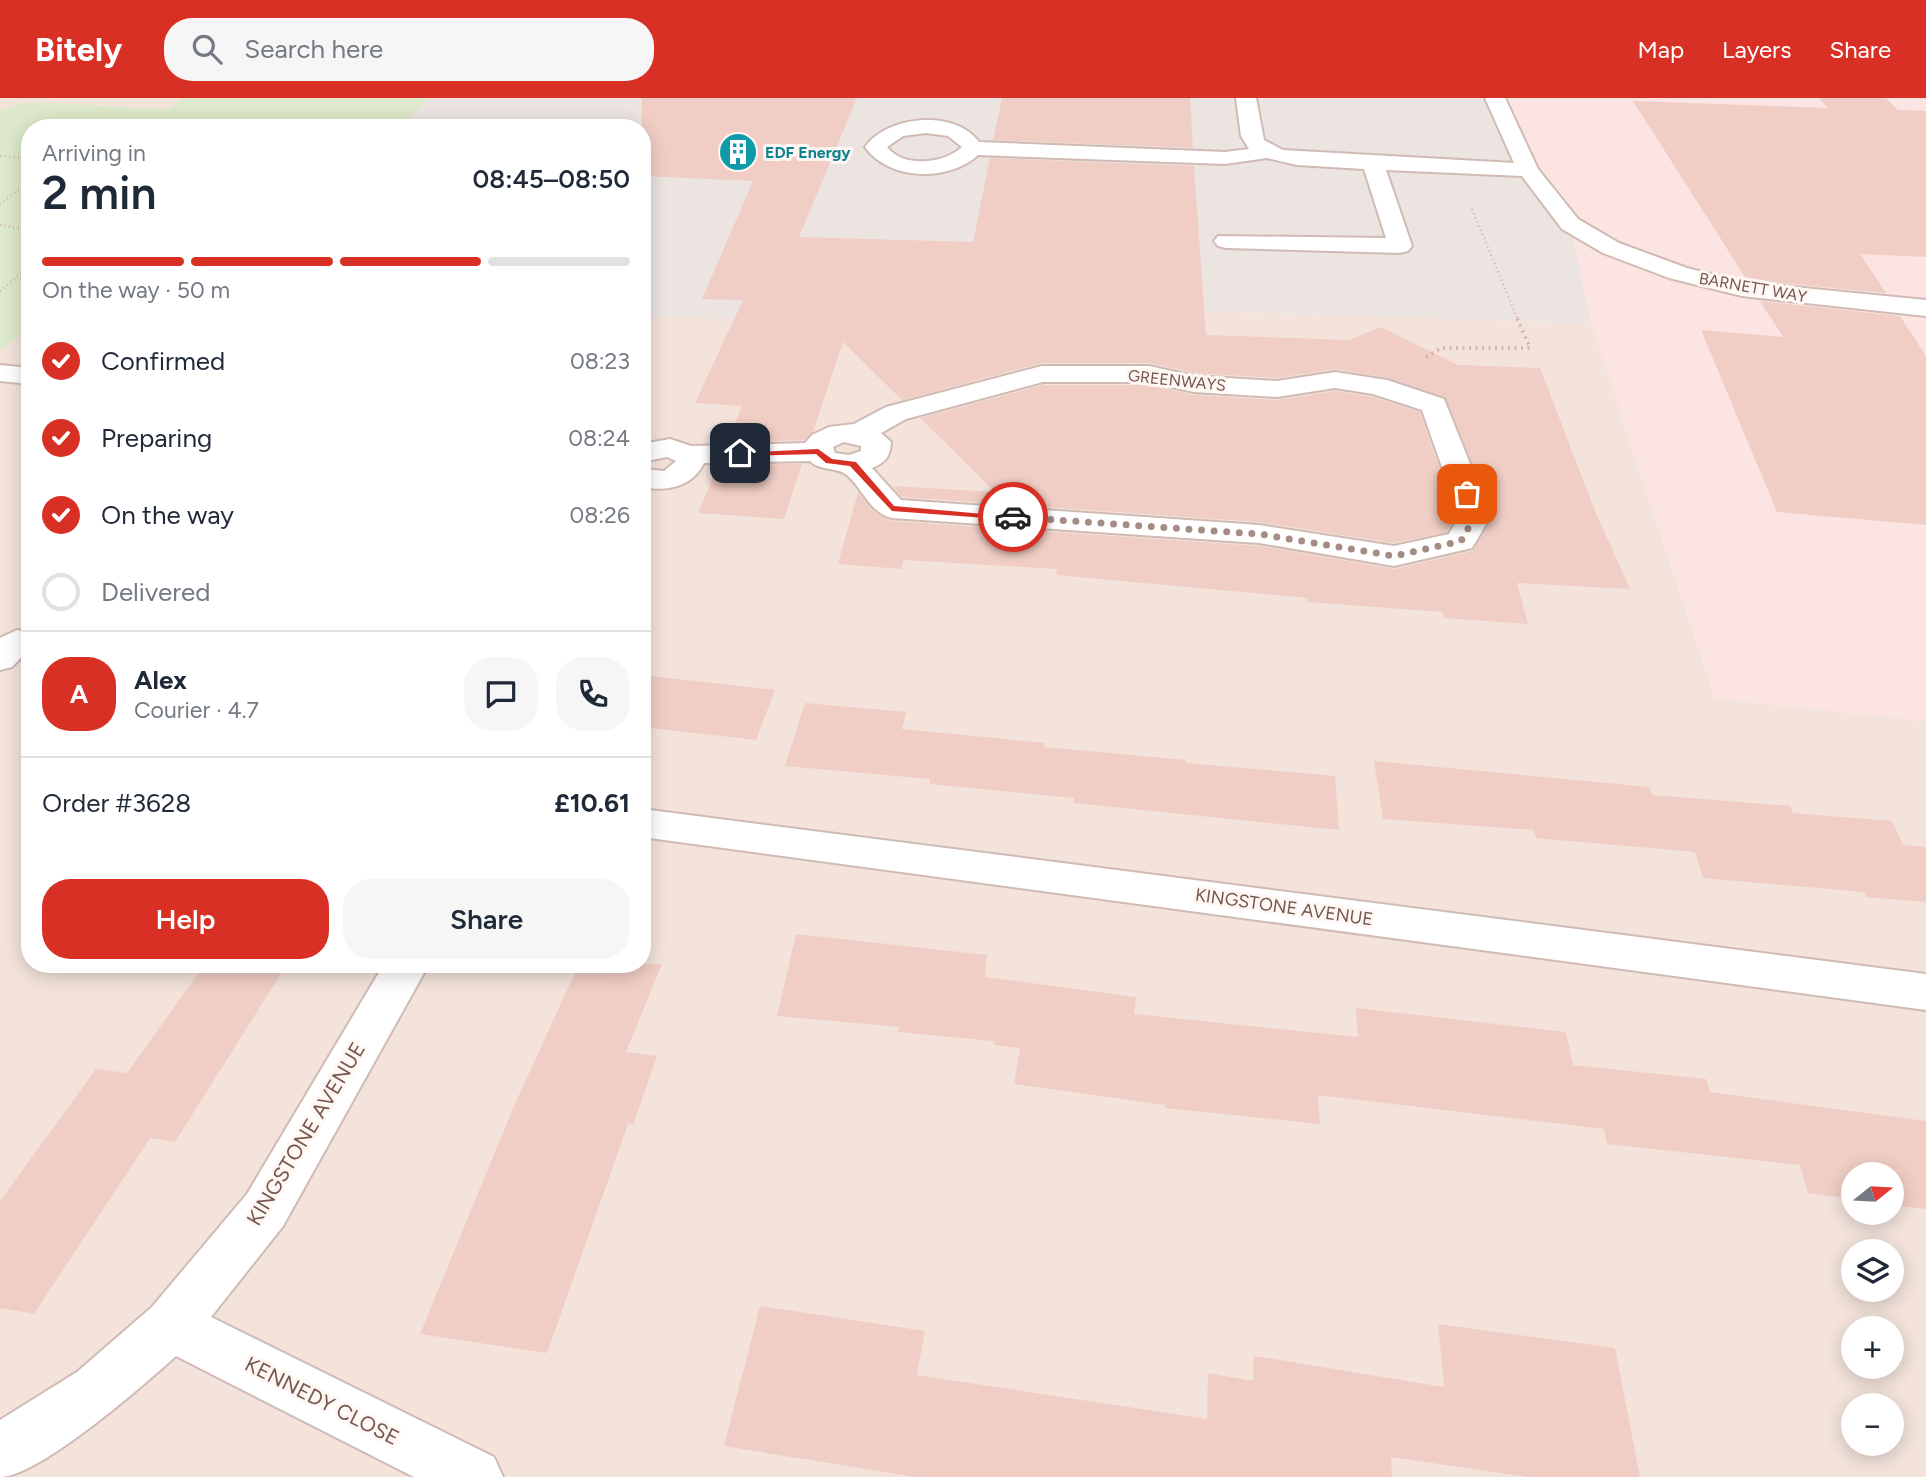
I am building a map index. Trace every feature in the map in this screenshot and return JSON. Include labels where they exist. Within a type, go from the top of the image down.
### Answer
[{"type":"street","points":[[1246,98],[1251,140],[1263,153]]},
{"type":"street","name":"BARNETT WAY","points":[[1495,98],[1528,170],[1570,224],[1611,248],[1678,273],[1742,289],[1926,308]]},
{"type":"street","points":[[914,108],[909,127],[879,140],[876,147],[880,155],[899,163],[937,165],[953,162],[973,148],[1225,158],[1263,153],[1297,159],[1528,170]]},
{"type":"street","points":[[904,130],[952,131],[970,140],[973,148]]},
{"type":"street","points":[[1226,241],[1399,246],[1373,163]]},
{"type":"street","points":[[0,373],[21,375]]},
{"type":"street","name":"GREENWAYS","points":[[818,452],[822,440],[829,436],[860,433],[896,413],[1042,374],[1149,374],[1194,384],[1277,389],[1335,380],[1377,386],[1434,405],[1475,516],[1461,541],[1394,556],[1259,534],[892,509],[853,464]]},
{"type":"street","points":[[651,451],[670,448],[688,455],[818,452],[830,461],[853,464],[868,460],[878,447],[876,442],[860,433]]},
{"type":"street","points":[[651,480],[659,481],[683,474],[691,460],[688,455]]},
{"type":"street","name":"KINGSTONE AVENUE","points":[[651,823],[1926,992]]},
{"type":"street","name":"KINGSTONE AVENUE","points":[[0,1453],[96,1391],[171,1325],[265,1210],[402,973]]},
{"type":"street","name":"KENNEDY CLOSE","points":[[171,1325],[474,1477]]},
{"type":"path","points":[[0,156],[21,157]]},
{"type":"path","points":[[1377,386],[1441,348],[1530,348],[1455,166]]},
{"type":"path","points":[[0,204],[21,188]]},
{"type":"path","points":[[0,225],[21,228]]},
{"type":"path","points":[[0,291],[21,274]]},
{"type":"shaded area","points":[[0,98],[183,98],[168,109],[29,102],[0,109]]},
{"type":"shaded area","name":"EDF Energy","points":[[428,98],[1495,98],[1570,224],[1591,323],[921,302],[914,325],[651,316],[651,119],[408,119]]},
{"type":"shaded area","points":[[1495,98],[1926,98],[1926,721],[1715,698],[1591,323],[1570,224]]},
{"type":"shaded area","points":[[921,302],[1591,323],[1715,698],[1926,721],[1926,1477],[0,1477],[0,350],[21,336],[21,973],[651,973],[651,316],[913,325]]},
{"type":"green space","points":[[183,98],[428,98],[408,119],[21,119],[21,336],[0,350],[0,109],[29,102],[168,109]]},
{"type":"building","points":[[642,98],[857,98],[799,237],[973,242],[990,158],[1194,166],[1206,335],[1349,340],[1381,327],[1458,365],[1540,368],[1595,511],[1630,589],[1517,583],[1528,624],[1444,618],[1443,612],[1308,602],[1307,598],[1056,575],[1057,569],[904,560],[901,569],[838,564],[858,492],[876,513],[892,521],[1259,546],[1394,569],[1473,551],[1493,515],[1445,397],[1388,378],[1335,369],[1277,378],[1194,373],[1149,363],[1042,363],[902,400],[843,342],[813,432],[804,440],[727,442],[742,406],[695,403],[743,300],[702,299],[753,181],[651,176],[651,119],[642,119]]},
{"type":"building","points":[[1002,98],[1190,98],[1193,148],[993,140]]},
{"type":"building","points":[[1819,98],[1886,98],[1898,110],[1926,111],[1926,257],[1860,254],[1886,293],[1747,280],[1633,101],[1828,108]]},
{"type":"building","points":[[1760,301],[1900,316],[1926,356],[1926,525],[1777,512],[1701,330],[1783,337]]},
{"type":"building","points":[[1043,385],[1149,385],[1194,395],[1277,400],[1335,391],[1372,397],[1420,412],[1456,516],[1447,532],[1394,543],[1259,522],[902,497],[892,486],[995,492],[920,418]]},
{"type":"building","points":[[802,464],[784,519],[698,513],[718,465]]},
{"type":"building","points":[[651,676],[775,690],[756,740],[651,728]]},
{"type":"building","points":[[805,703],[906,712],[902,729],[1045,743],[1044,747],[1186,760],[1186,763],[1335,776],[1339,830],[1074,803],[1074,798],[929,784],[930,779],[785,766]]},
{"type":"building","points":[[1374,761],[1649,787],[1652,795],[1790,806],[1793,813],[1892,821],[1903,845],[1926,847],[1926,902],[1866,897],[1864,892],[1703,878],[1695,852],[1536,838],[1534,830],[1383,819]]},
{"type":"building","points":[[796,934],[987,955],[985,977],[1136,997],[1134,1014],[1358,1037],[1356,1008],[1566,1032],[1573,1065],[1706,1079],[1710,1092],[1926,1121],[1926,1209],[1904,1206],[1904,1162],[1841,1162],[1841,1197],[1808,1193],[1800,1165],[1607,1144],[1604,1129],[1318,1095],[1320,1124],[1165,1108],[1165,1105],[1014,1084],[1020,1048],[993,1045],[994,1041],[898,1032],[899,1027],[777,1016]]},
{"type":"building","points":[[651,964],[662,964],[626,1052],[657,1056],[633,1125],[628,1124],[547,1353],[420,1334],[514,1106],[575,973],[651,973]]},
{"type":"building","points":[[199,973],[281,973],[175,1142],[150,1138],[34,1314],[0,1308],[0,1201],[96,1069],[127,1073]]},
{"type":"building","points":[[760,1306],[925,1331],[917,1375],[1207,1419],[1208,1373],[1253,1381],[1254,1356],[1444,1387],[1438,1324],[1615,1348],[1640,1477],[1527,1477],[1391,1457],[1392,1477],[915,1477],[724,1446]]},
{"type":"way so far","points":[[1013,517],[1259,534],[1394,556],[1461,541],[1475,516],[1467,494]]},
{"type":"place","name":"EDF Energy","points":[[738,152]]},
{"type":"route","points":[[740,453],[818,452],[822,458],[830,461],[853,464],[892,509],[1013,517]]}]
